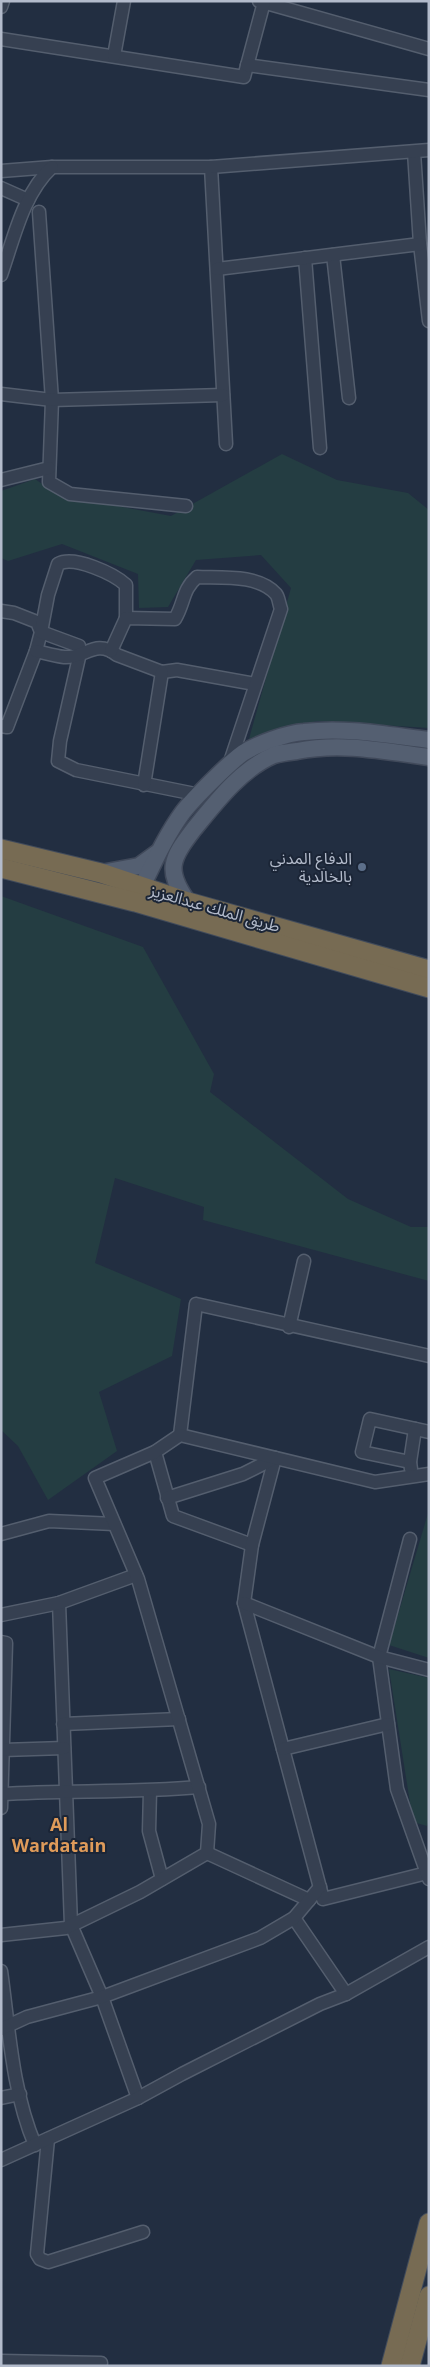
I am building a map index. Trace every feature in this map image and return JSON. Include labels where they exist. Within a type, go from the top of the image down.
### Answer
[{"type":"highway","name":"طريق الملك عبدالعزيز","points":[[1,849],[101,873],[146,897],[429,988]]},
{"type":"highway","name":"طريق الملك عبدالعزيز","points":[[1,868],[146,897],[188,902],[429,970]]},
{"type":"highway","points":[[391,2366],[429,2223]]},
{"type":"highway","points":[[410,2366],[429,2296]]},
{"type":"main road","points":[[146,897],[163,846],[184,810],[244,753],[286,735],[303,732],[340,730],[429,740]]},
{"type":"main road","points":[[146,897],[176,856],[185,840],[218,798],[248,771],[275,755],[327,746],[350,746],[429,757]]},
{"type":"main road","points":[[101,873],[139,866],[153,857],[163,846]]},
{"type":"main road","points":[[176,856],[172,868],[174,880],[188,902]]},
{"type":"street","points":[[1,7],[3,1]]},
{"type":"street","points":[[114,56],[124,1]]},
{"type":"street","points":[[1,39],[244,77],[262,2],[429,49]]},
{"type":"street","points":[[247,65],[429,90]]},
{"type":"street","points":[[1,171],[52,166],[211,167],[429,150]]},
{"type":"street","points":[[414,152],[420,244],[426,267],[429,321]]},
{"type":"street","points":[[1,275],[28,200],[40,178],[52,166]]},
{"type":"street","points":[[211,167],[226,444]]},
{"type":"street","points":[[1,188],[28,200]]},
{"type":"street","points":[[39,212],[52,400],[49,482],[70,494],[186,506]]},
{"type":"street","points":[[217,269],[420,244]]},
{"type":"street","points":[[332,255],[349,398]]},
{"type":"street","points":[[305,258],[320,448]]},
{"type":"street","points":[[1,394],[52,400],[223,395]]},
{"type":"street","points":[[1,480],[50,468]]},
{"type":"street","points":[[1,726],[7,727],[36,650],[53,577],[58,564],[64,561],[78,563],[116,576],[126,585],[126,618],[111,651]]},
{"type":"street","points":[[126,618],[175,619],[182,607],[187,585],[197,577],[235,578],[265,585],[277,596],[281,609],[229,767]]},
{"type":"street","points":[[1,610],[37,622],[41,632],[79,646],[80,654],[60,741],[58,761],[76,770],[200,795]]},
{"type":"street","points":[[36,650],[65,658],[80,654],[94,647],[111,651],[162,672],[177,670],[255,684]]},
{"type":"street","points":[[144,785],[162,672]]},
{"type":"street","points":[[289,1327],[304,1260]]},
{"type":"street","points":[[180,1435],[196,1304],[289,1327],[429,1356]]},
{"type":"street","points":[[410,1462],[362,1452],[370,1419],[429,1432]]},
{"type":"street","points":[[413,1477],[410,1462],[415,1429]]},
{"type":"street","points":[[207,1854],[209,1824],[200,1787],[136,1575],[95,1478],[155,1452],[180,1435],[375,1482],[429,1474]]},
{"type":"street","points":[[155,1452],[173,1516],[252,1545]]},
{"type":"street","points":[[168,1498],[242,1474],[275,1458]]},
{"type":"street","points":[[275,1458],[252,1545],[244,1603],[323,1899],[428,1876],[397,1789],[379,1657],[410,1539]]},
{"type":"street","points":[[1,1534],[49,1520],[114,1524]]},
{"type":"street","points":[[1,1615],[59,1603],[136,1575]]},
{"type":"street","points":[[59,1603],[71,1925],[102,1997],[138,2098]]},
{"type":"street","points":[[244,1603],[379,1657],[429,1670]]},
{"type":"street","points":[[1,1642],[6,1643],[1,1808]]},
{"type":"street","points":[[63,1724],[179,1719]]},
{"type":"street","points":[[283,1749],[388,1724]]},
{"type":"street","points":[[3,1750],[64,1748]]},
{"type":"street","points":[[2,1794],[66,1791],[150,1792],[200,1787]]},
{"type":"street","points":[[150,1792],[149,1831],[162,1879]]},
{"type":"street","points":[[1,1935],[66,1928],[207,1854]]},
{"type":"street","points":[[207,1854],[309,1900]]},
{"type":"street","points":[[5,2028],[27,2017],[102,1997],[260,1938],[294,1918],[320,1887]]},
{"type":"street","points":[[294,1918],[346,1994]]},
{"type":"street","points":[[1,2160],[138,2098],[320,2004],[346,1994],[429,1947]]},
{"type":"street","points":[[1,1971],[5,2028],[25,2121],[35,2145]]},
{"type":"street","points":[[1,2098],[20,2094]]},
{"type":"street","points":[[48,2139],[36,2254],[40,2259],[48,2262],[143,2232]]},
{"type":"street","points":[[1,2361],[101,2363]]},
{"type":"green space","points":[[282,454],[337,480],[408,493],[429,510],[429,728],[317,721],[249,739],[291,588],[261,555],[196,560],[168,607],[139,608],[138,574],[62,544],[8,561],[1,558],[1,491],[35,479],[58,495],[171,516]]},
{"type":"green space","points":[[1,896],[143,947],[214,1074],[210,1092],[348,1199],[411,1227],[429,1227],[429,1281],[203,1220],[204,1207],[115,1178],[95,1263],[181,1299],[172,1356],[99,1392],[117,1451],[48,1500],[18,1446],[1,1430]]},
{"type":"green space","points":[[429,1510],[429,1658],[389,1645]]},
{"type":"green space","points":[[389,1669],[429,1678],[429,1820],[427,1826],[413,1822]]},
{"type":"place","name":"الدفاع المدني بالخالدية","points":[[362,867]]},
{"type":"district","name":"Al Wardatain","points":[[59,1835]]}]
